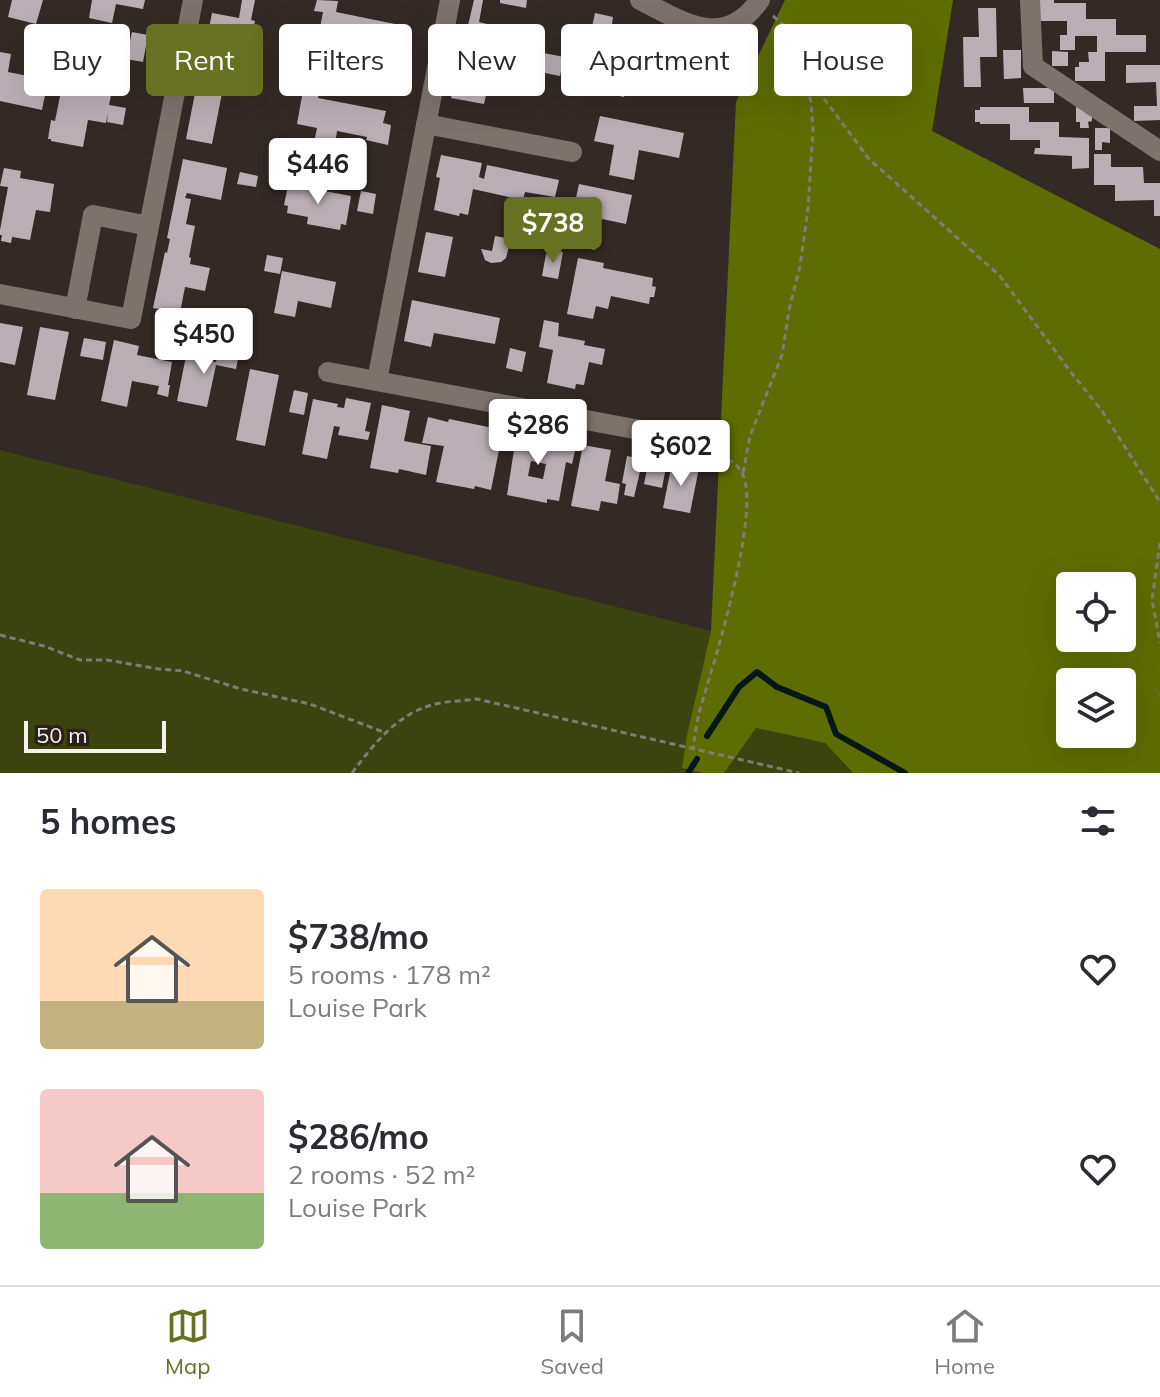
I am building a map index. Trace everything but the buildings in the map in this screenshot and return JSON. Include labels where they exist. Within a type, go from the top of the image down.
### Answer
[{"type":"street","points":[[0,294],[131,319],[193,0]]},
{"type":"street","points":[[377,381],[450,0]]},
{"type":"street","points":[[640,0],[693,26],[720,29],[740,21],[759,2]]},
{"type":"street","points":[[1030,0],[1033,66],[1160,151]]},
{"type":"street","points":[[426,124],[572,152]]},
{"type":"street","points":[[75,309],[93,215],[149,226]]},
{"type":"street","points":[[328,372],[672,436]]},
{"type":"path","points":[[759,2],[783,24]]},
{"type":"path","points":[[743,473],[750,436],[782,355],[800,266],[808,209],[813,130],[809,96]]},
{"type":"path","points":[[822,96],[869,159],[1000,276],[1102,411],[1160,502]]},
{"type":"path","points":[[672,436],[700,452],[719,455],[734,462],[743,473],[746,484],[742,553],[700,709],[693,748]]},
{"type":"path","points":[[1160,543],[1152,600],[1160,643]]},
{"type":"path","points":[[0,635],[44,646],[80,660],[107,660],[183,671],[241,689],[310,704],[386,733]]},
{"type":"path","points":[[352,773],[370,748],[402,718],[431,705],[477,699],[799,773]]},
{"type":"green space","points":[[785,0],[953,0],[932,131],[1160,249],[1160,773],[853,773],[825,743],[756,728],[724,773],[682,768],[711,631],[736,102],[739,96],[758,96],[758,56]]},
{"type":"green space","points":[[0,450],[711,631],[687,735],[756,728],[825,743],[853,773],[0,773]]},
{"type":"waterway","points":[[707,736],[739,687],[757,672],[777,687],[826,707],[836,734],[905,773]]},
{"type":"waterway","points":[[688,773],[697,759]]}]
